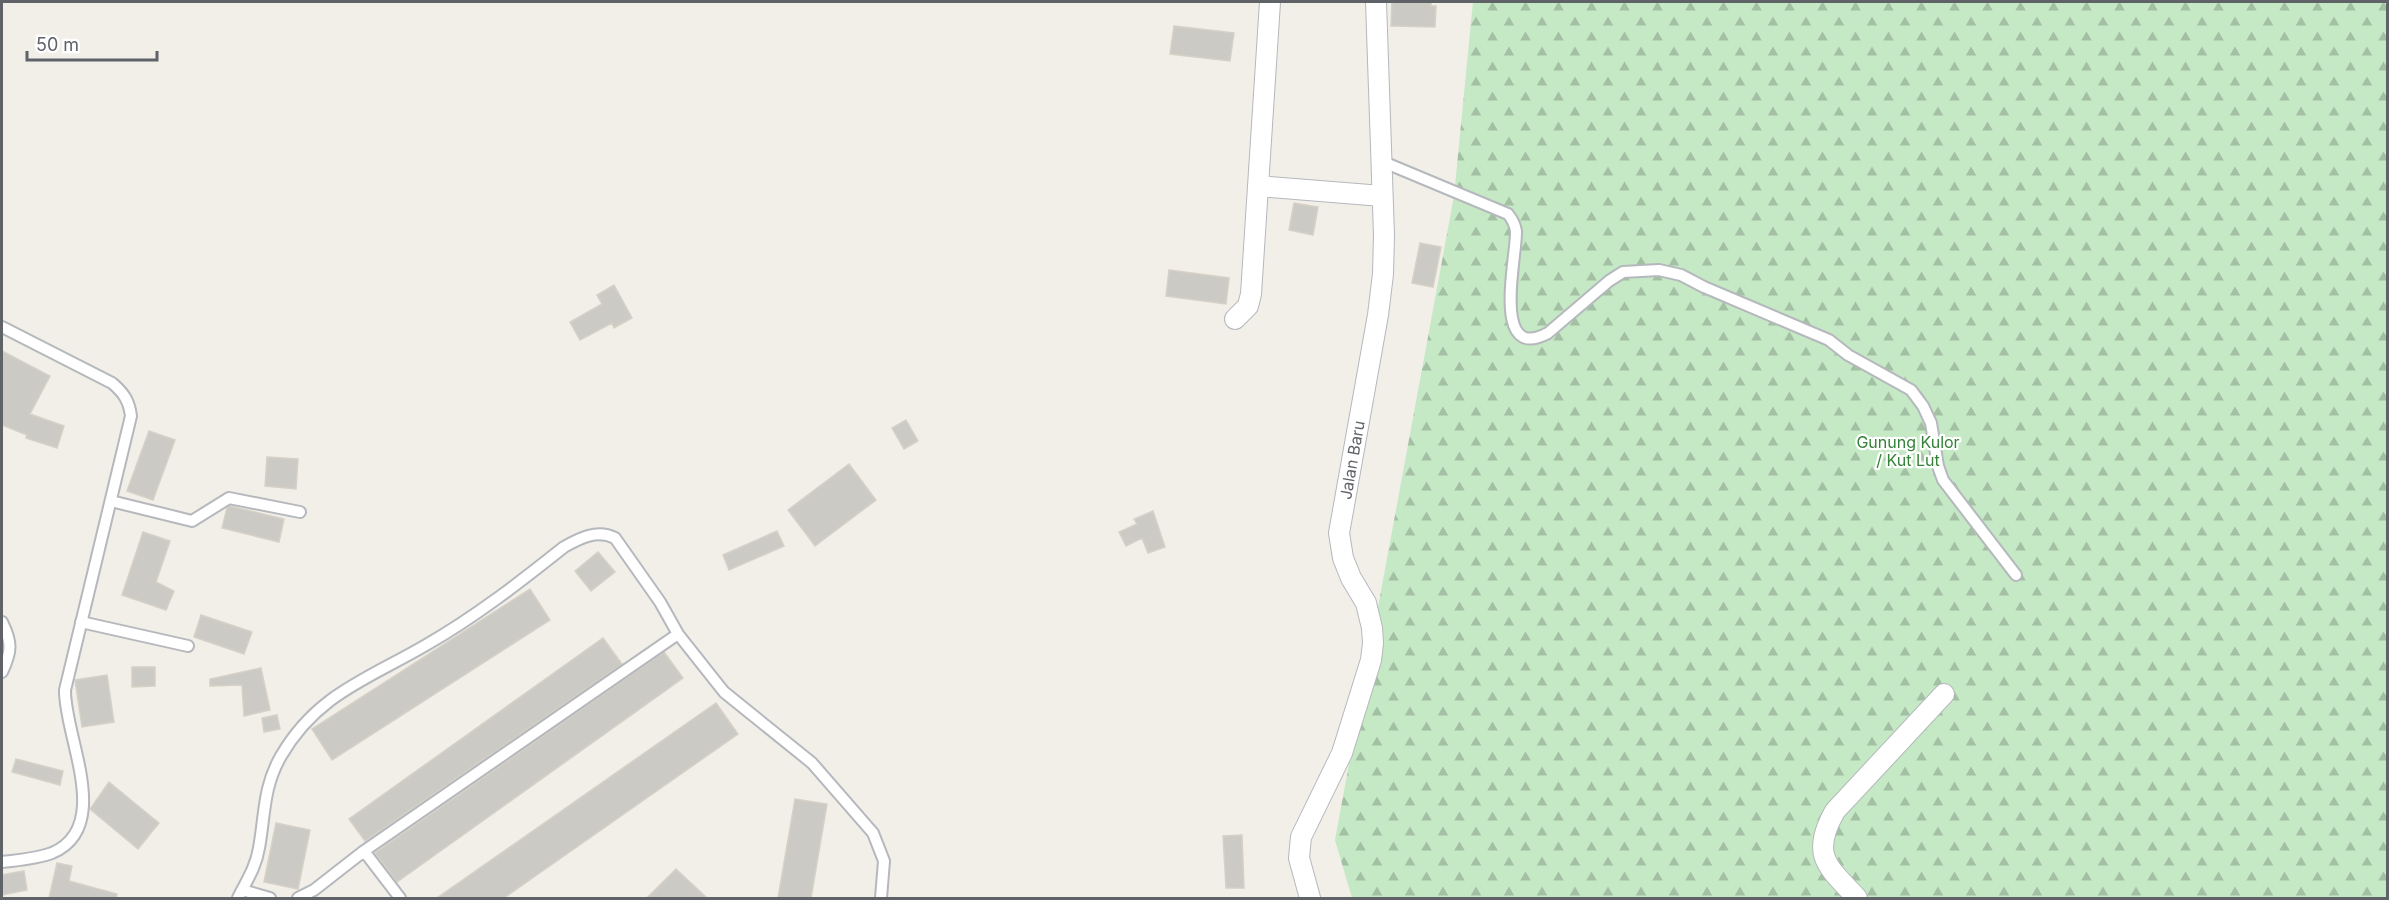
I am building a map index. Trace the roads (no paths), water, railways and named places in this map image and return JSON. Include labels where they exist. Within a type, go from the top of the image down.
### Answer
[{"type":"street","points":[[1235,319],[1248,306],[1251,294],[1270,2]]},
{"type":"street","name":"Jalan Baru","points":[[1310,898],[1299,858],[1301,837],[1342,753],[1371,660],[1373,643],[1365,603],[1343,558],[1339,533],[1378,315],[1383,274],[1376,2]]},
{"type":"street","points":[[1258,186],[1382,196]]},
{"type":"street","points":[[1857,898],[1824,859],[1822,845],[1824,830],[1835,811],[1944,694]]},
{"type":"lane","points":[[1381,161],[1508,214],[1514,221],[1516,234],[1510,296],[1512,319],[1524,339],[1537,339],[1548,333],[1609,281],[1623,272],[1659,270],[1681,275],[1829,340],[1848,355],[1911,390],[1923,406],[1931,423],[1938,466],[1943,480],[2016,575]]},
{"type":"lane","points":[[2,327],[112,383],[123,392],[129,402],[131,416],[65,690],[65,703],[84,788],[80,822],[71,841],[62,848],[38,857],[2,862]]},
{"type":"lane","points":[[111,501],[192,521],[230,498],[300,512]]},
{"type":"lane","points":[[270,898],[240,894],[256,862],[264,801],[280,758],[296,733],[326,702],[351,685],[427,645],[564,547],[580,538],[605,533],[615,538],[660,602],[678,634],[724,692],[812,763],[873,833],[884,861],[881,898]]},
{"type":"lane","points":[[81,621],[188,646]]},
{"type":"lane","points":[[2,622],[10,643],[7,661],[2,672]]},
{"type":"lane","points":[[298,898],[314,890],[364,851],[678,634]]},
{"type":"lane","points":[[364,851],[400,898]]},
{"type":"park label","name":"Gunung Kulor / Kut Lut","points":[[1908,451]]}]
